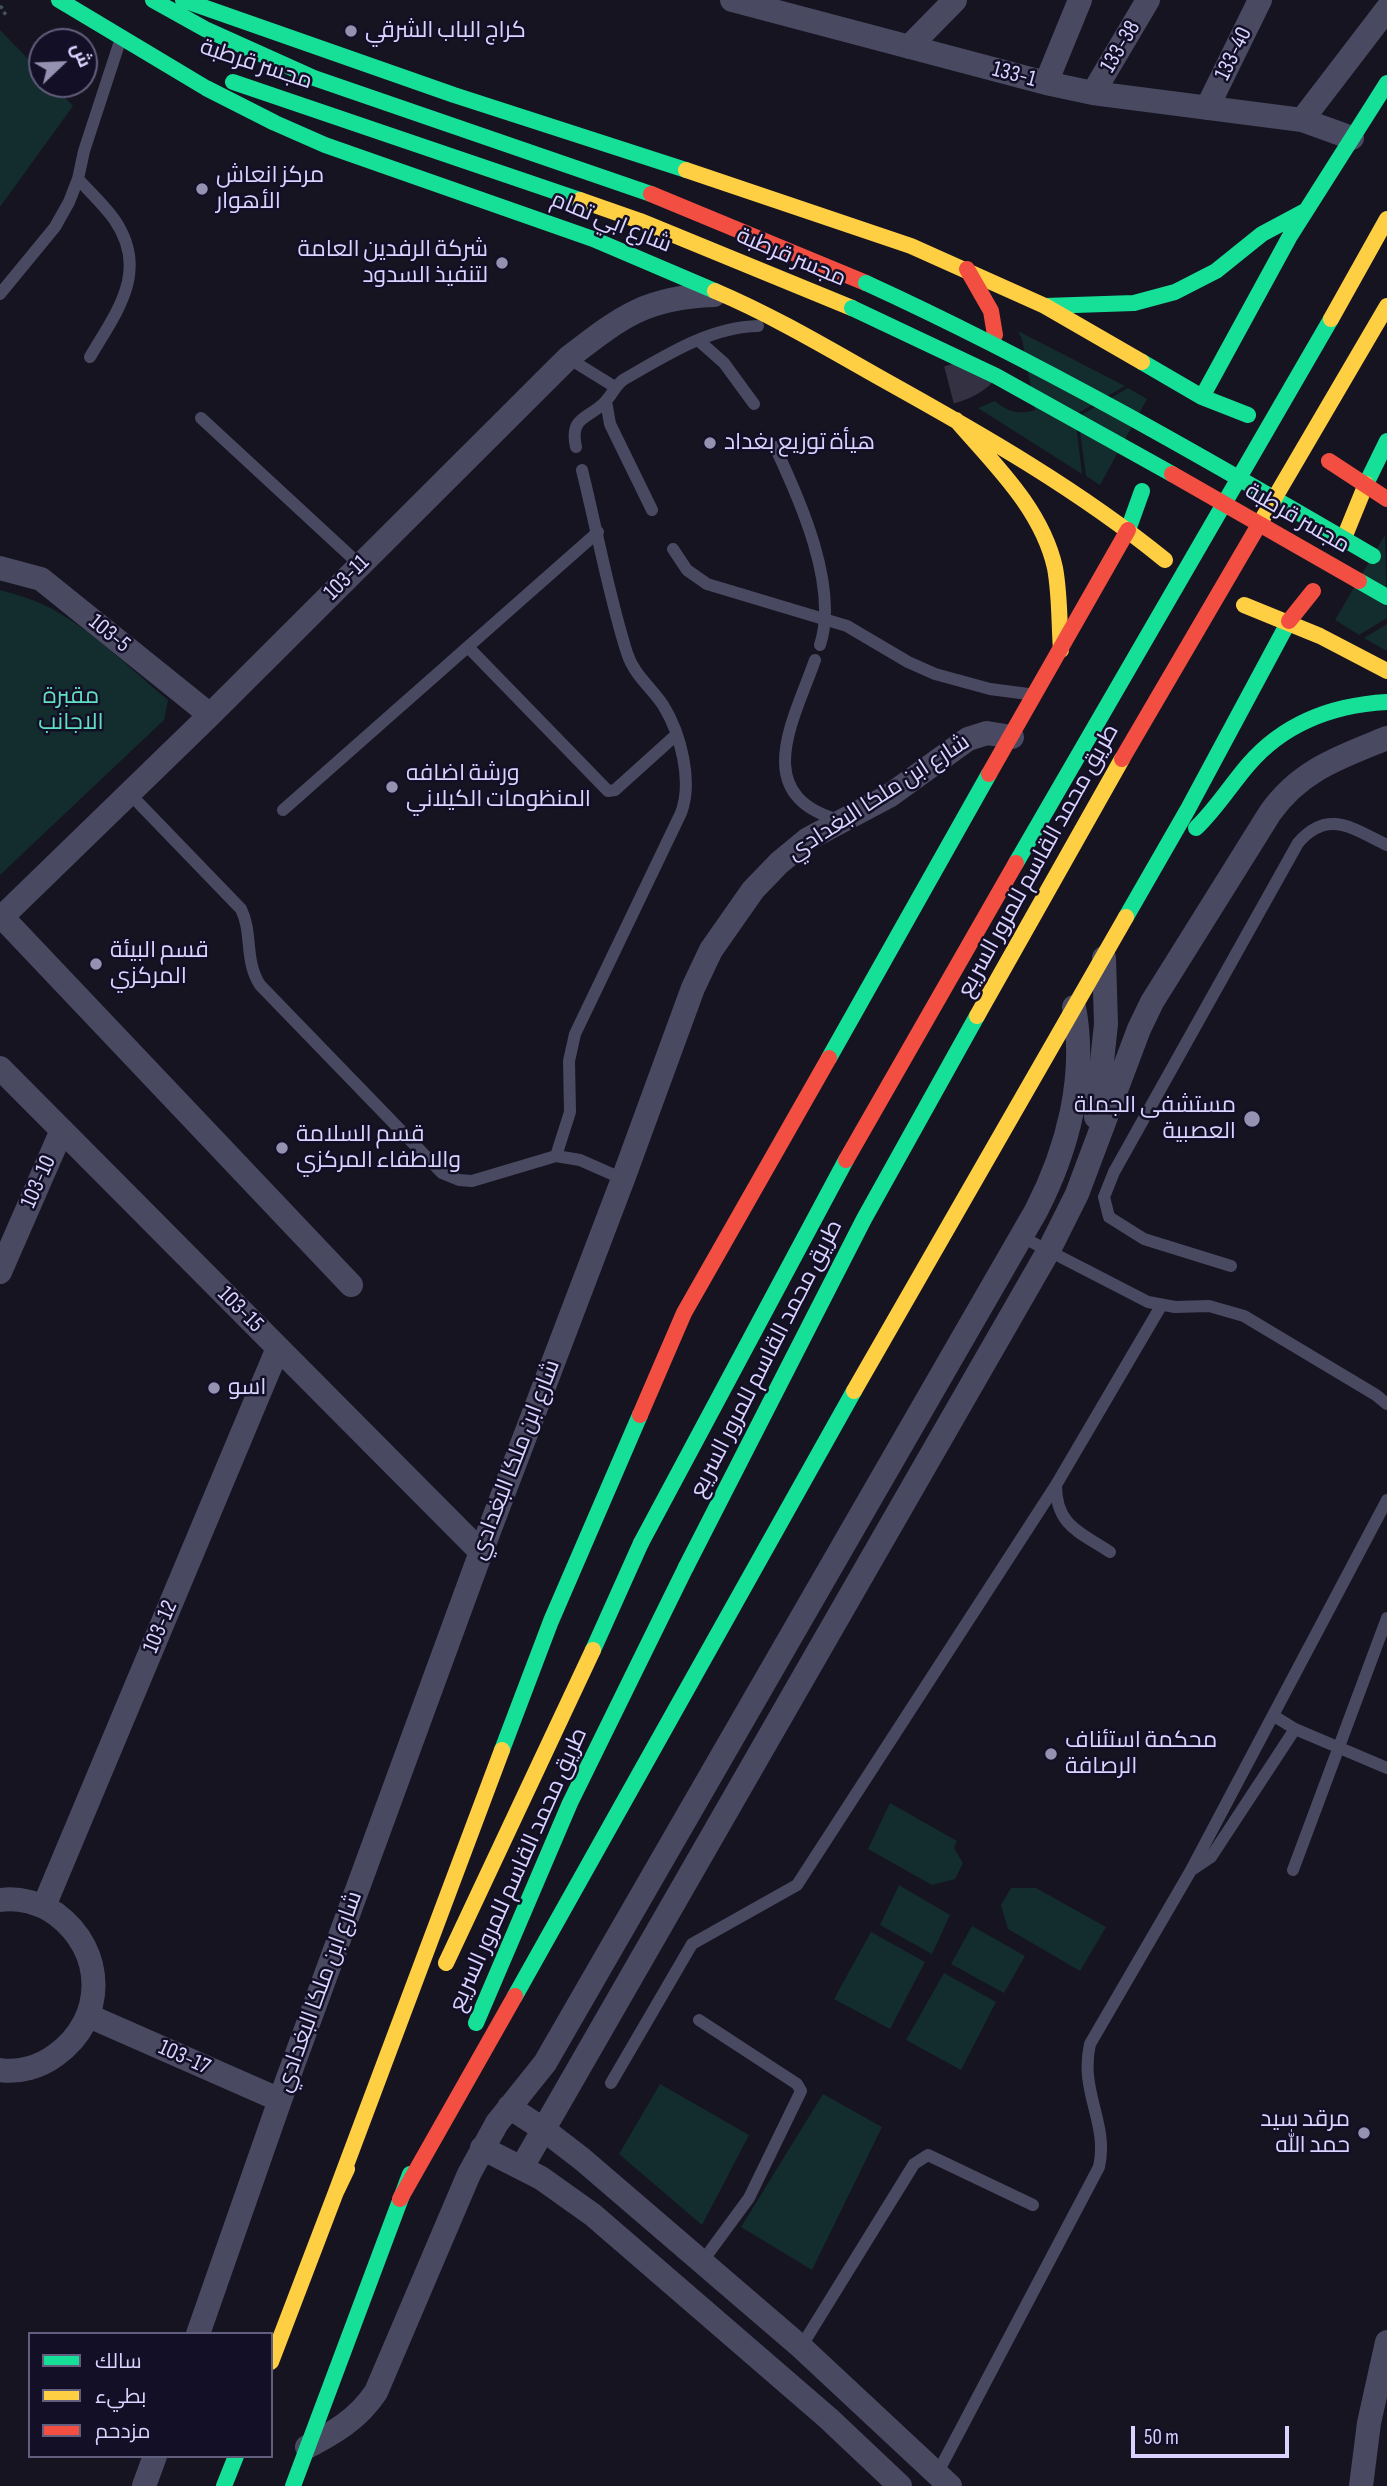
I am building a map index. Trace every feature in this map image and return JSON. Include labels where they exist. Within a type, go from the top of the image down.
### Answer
[{"type":"main road","name":"شارع ابي تمام","points":[[59,0],[229,100],[326,145],[440,187],[543,220],[725,295],[790,327],[956,420],[1128,530],[1165,560]]},
{"type":"main road","name":"مجسر قرطبة","points":[[153,0],[222,38],[333,85],[595,173],[762,239],[964,327],[1080,387],[1387,564]]},
{"type":"main road","points":[[183,0],[232,12],[454,95],[850,224],[967,269],[1045,306],[1198,402],[1248,415]]},
{"type":"main road","name":"مجسر قرطبة","points":[[139,47],[179,65],[288,99],[640,221],[852,308],[960,358],[1066,413],[1387,597]]},
{"type":"main road","points":[[1198,402],[1290,236],[1387,83]]},
{"type":"main road","points":[[1045,306],[1113,306],[1168,296],[1199,282],[1267,230],[1307,210]]},
{"type":"main road","name":"طريق محمد القاسم للمرور السريع","points":[[439,1978],[535,1777],[641,1543],[826,1195],[1075,759],[1278,415],[1387,219]]},
{"type":"main road","points":[[967,269],[991,311],[995,335]]},
{"type":"main road","name":"طريق محمد القاسم للمرور السريع","points":[[471,2033],[570,1803],[686,1567],[871,1207],[1112,775],[1387,306]]},
{"type":"main road","points":[[892,383],[919,384]]},
{"type":"main road","points":[[956,420],[1025,502],[1043,533],[1056,575],[1061,650]]},
{"type":"main road","points":[[1346,533],[1387,441]]},
{"type":"main road","points":[[1329,461],[1387,499]]},
{"type":"main road","points":[[273,2357],[551,1621],[684,1313],[1128,530],[1142,491]]},
{"type":"main road","points":[[400,2199],[847,1403],[1165,849],[1289,621],[1313,591]]},
{"type":"main road","points":[[1244,604],[1289,621],[1387,671]]},
{"type":"main road","points":[[1165,849],[1204,821],[1249,764],[1285,732],[1329,710],[1348,705],[1387,702]]},
{"type":"main road","points":[[336,2192],[414,2029]]},
{"type":"main road","points":[[293,2486],[400,2199],[455,2071]]},
{"type":"main road","points":[[224,2486],[235,2458]]},
{"type":"street","points":[[909,47],[955,0]]},
{"type":"street","points":[[1046,83],[1080,0]]},
{"type":"street","name":"133-38","points":[[1093,93],[1148,0]]},
{"type":"street","name":"133-40","points":[[1207,108],[1260,0]]},
{"type":"street","name":"133-1","points":[[743,2],[1046,83],[1093,93],[1302,120],[1352,138]]},
{"type":"street","points":[[1302,120],[1387,9]]},
{"type":"street","name":"103-11","points":[[1,918],[210,715],[568,358],[618,321],[647,305],[682,296],[725,295]]},
{"type":"street","name":"103-5","points":[[0,568],[41,579],[210,715]]},
{"type":"street","name":"شارع ابن ملكا البغدادي","points":[[199,2332],[280,2100],[481,1552],[693,988],[711,950],[753,890],[779,863],[808,839],[889,796],[968,738],[987,733],[1012,737]]},
{"type":"street","points":[[522,2166],[1049,1250],[1090,1163],[1139,1029],[1152,1002],[1277,802],[1295,783],[1317,768],[1387,738]]},
{"type":"street","points":[[1,918],[351,1285]]},
{"type":"street","points":[[1090,1163],[1106,1024],[1104,955]]},
{"type":"street","points":[[307,2447],[358,2416],[376,2392],[482,2148],[553,2049],[1047,1190],[1071,1119],[1079,1049],[1074,1007]]},
{"type":"street","name":"103-15","points":[[0,1068],[481,1552]]},
{"type":"street","name":"103-10","points":[[0,1272],[62,1130]]},
{"type":"street","name":"103-12","points":[[44,1906],[278,1348]]},
{"type":"street","points":[[0,1900],[10,1898],[44,1906],[70,1925],[88,1952],[94,1984],[89,2016],[71,2044],[44,2064],[11,2071],[0,2070]]},
{"type":"street","name":"103-17","points":[[89,2016],[280,2100]]},
{"type":"street","points":[[509,2107],[582,2159],[801,2347],[944,2480]]},
{"type":"street","points":[[482,2148],[522,2166],[593,2215],[800,2393],[895,2482],[914,2453]]},
{"type":"street","points":[[561,2191],[582,2159]]},
{"type":"street","points":[[1361,2486],[1369,2423],[1387,2342]]},
{"type":"street","points":[[144,2486],[154,2458]]},
{"type":"lane","points":[[0,294],[55,227],[78,179],[84,151],[121,38]]},
{"type":"lane","points":[[78,179],[114,219],[127,243],[132,263],[125,298],[90,357]]},
{"type":"lane","points":[[576,447],[575,433],[579,421],[606,401],[623,380],[698,340],[734,327],[790,327]]},
{"type":"lane","points":[[698,340],[724,363],[754,404]]},
{"type":"lane","points":[[568,358],[615,387]]},
{"type":"lane","points":[[606,401],[610,424],[652,510]]},
{"type":"lane","points":[[201,418],[360,565]]},
{"type":"lane","points":[[775,447],[810,531],[823,587],[826,619],[820,645]]},
{"type":"lane","points":[[556,1156],[569,1112],[569,1061],[575,1034],[685,803],[687,780],[676,736],[662,704],[644,683],[628,655],[582,470]]},
{"type":"lane","points":[[283,810],[598,532]]},
{"type":"lane","points":[[673,550],[687,570],[708,583],[847,626],[934,674],[990,689],[1035,694]]},
{"type":"lane","points":[[468,647],[608,791],[615,790],[676,736]]},
{"type":"lane","points":[[815,660],[787,740],[784,769],[790,787],[802,802],[817,813],[842,821]]},
{"type":"lane","points":[[129,793],[241,909],[245,917],[249,960],[260,985],[442,1173],[458,1180],[472,1181],[556,1156],[580,1160],[623,1179]]},
{"type":"lane","points":[[1231,1266],[1144,1239],[1109,1217],[1104,1197],[1114,1172],[1298,843],[1308,831],[1325,823],[1344,825],[1387,845]]},
{"type":"lane","points":[[1020,1236],[1148,1302],[1161,1306],[1209,1306],[1244,1316],[1387,1404]]},
{"type":"lane","points":[[611,2083],[692,1944],[797,1885],[1056,1485],[1161,1306]]},
{"type":"lane","points":[[1056,1485],[1056,1502],[1066,1523],[1110,1552]]},
{"type":"lane","points":[[944,2480],[1099,2167],[1102,2143],[1086,2074],[1090,2044],[1190,1872],[1387,1500]]},
{"type":"lane","points":[[1293,1870],[1387,1618]]},
{"type":"lane","points":[[1274,1716],[1338,1749],[1387,1768]]},
{"type":"lane","points":[[1190,1872],[1211,1857],[1295,1729]]},
{"type":"lane","points":[[699,2020],[797,2084],[801,2091],[748,2197],[702,2262]]},
{"type":"lane","points":[[801,2347],[914,2164],[928,2155],[1033,2205]]},
{"type":"path","points":[[0,6],[6,12],[0,18]]},
{"type":"green space","points":[[0,30],[28,59],[28,98],[65,98],[73,106],[0,207]]},
{"type":"green space","points":[[1018,331],[1125,386],[1075,415],[1082,474],[978,408],[995,401],[1014,411],[1035,410],[1022,339]]},
{"type":"green space","points":[[1128,388],[1147,399],[1100,485],[1086,476],[1078,417]]},
{"type":"green space","points":[[1385,535],[1387,618],[1359,635],[1335,620]]},
{"type":"green space","name":"مقبرة الاجانب","points":[[0,590],[43,604],[71,620],[168,700],[164,720],[0,875]]},
{"type":"green space","points":[[1387,624],[1387,651],[1364,638]]},
{"type":"green space","points":[[890,1803],[957,1841],[954,1848],[963,1863],[955,1879],[932,1885],[868,1849]]},
{"type":"green space","points":[[899,1885],[950,1915],[932,1954],[880,1925]]},
{"type":"green space","points":[[1011,1888],[1036,1888],[1106,1927],[1080,1971],[1008,1929],[1001,1905]]},
{"type":"green space","points":[[972,1926],[1025,1956],[1004,1993],[951,1964]]},
{"type":"green space","points":[[871,1932],[925,1962],[890,2029],[834,1999]]},
{"type":"green space","points":[[944,1973],[996,2002],[961,2070],[906,2040]]},
{"type":"green space","points":[[660,2084],[749,2135],[702,2225],[619,2154]]},
{"type":"green space","points":[[823,2094],[882,2127],[812,2270],[741,2227]]},
{"type":"tunnel","points":[[949,385],[977,371],[994,344]]},
{"type":"traffic: fast","points":[[59,0],[206,88],[275,123],[325,145],[593,239],[715,291]]},
{"type":"traffic: fast","points":[[153,0],[205,29],[314,78],[651,194]]},
{"type":"traffic: fast","points":[[183,0],[454,95],[686,170]]},
{"type":"traffic: fast","points":[[233,82],[580,200]]},
{"type":"traffic: fast","points":[[1202,397],[1290,236],[1387,83]]},
{"type":"traffic: fast","points":[[1045,306],[1134,303],[1175,292],[1216,271],[1262,234],[1305,211]]},
{"type":"traffic: fast","points":[[866,283],[1060,379],[1373,556]]},
{"type":"traffic: fast","points":[[852,308],[996,376],[1172,474]]},
{"type":"traffic: fast","points":[[1016,863],[1331,319]]},
{"type":"traffic: fast","points":[[1142,362],[1202,397],[1248,415]]},
{"type":"traffic: fast","points":[[1366,484],[1387,441]]},
{"type":"traffic: fast","points":[[1128,530],[1142,491]]},
{"type":"traffic: fast","points":[[1359,581],[1387,597]]},
{"type":"traffic: fast","points":[[1126,917],[1188,809],[1289,621]]},
{"type":"traffic: fast","points":[[1196,828],[1248,765],[1277,738],[1294,727],[1329,712],[1387,702]]},
{"type":"traffic: fast","points":[[829,1058],[989,774]]},
{"type":"traffic: fast","points":[[686,1567],[864,1219],[977,1016]]},
{"type":"traffic: fast","points":[[641,1543],[846,1160]]},
{"type":"traffic: fast","points":[[515,1996],[854,1391]]},
{"type":"traffic: fast","points":[[502,1750],[551,1621],[640,1415]]},
{"type":"traffic: fast","points":[[593,1650],[641,1543]]},
{"type":"traffic: fast","points":[[476,2023],[570,1803],[686,1567]]},
{"type":"traffic: fast","points":[[293,2486],[410,2174]]},
{"type":"traffic: fast","points":[[224,2486],[235,2458]]},
{"type":"traffic: slow","points":[[686,170],[911,246],[1045,306],[1142,362]]},
{"type":"traffic: slow","points":[[580,200],[640,221],[852,308]]},
{"type":"traffic: slow","points":[[1331,319],[1387,219]]},
{"type":"traffic: slow","points":[[715,291],[801,333],[993,442],[1098,510],[1165,560]]},
{"type":"traffic: slow","points":[[1257,528],[1387,306]]},
{"type":"traffic: slow","points":[[956,420],[1015,488],[1049,547],[1059,599],[1061,650]]},
{"type":"traffic: slow","points":[[1346,533],[1366,484]]},
{"type":"traffic: slow","points":[[1244,605],[1320,636],[1387,671]]},
{"type":"traffic: slow","points":[[977,1016],[1122,759]]},
{"type":"traffic: slow","points":[[854,1391],[1126,917]]},
{"type":"traffic: slow","points":[[446,1963],[593,1650]]},
{"type":"traffic: slow","points":[[336,2192],[502,1750]]},
{"type":"traffic: slow","points":[[273,2357],[347,2169]]},
{"type":"traffic: jam","points":[[651,194],[866,283]]},
{"type":"traffic: jam","points":[[967,269],[991,311],[995,335]]},
{"type":"traffic: jam","points":[[1329,461],[1387,499]]},
{"type":"traffic: jam","points":[[1172,474],[1359,581]]},
{"type":"traffic: jam","points":[[1122,759],[1257,528]]},
{"type":"traffic: jam","points":[[989,774],[1128,530]]},
{"type":"traffic: jam","points":[[1289,621],[1313,591]]},
{"type":"traffic: jam","points":[[846,1160],[1016,863]]},
{"type":"traffic: jam","points":[[640,1415],[684,1313],[829,1058]]},
{"type":"traffic: jam","points":[[400,2199],[515,1996]]},
{"type":"place","name":"كراج الباب الشرقي","points":[[351,31]]},
{"type":"place","name":"مركز انعاش الأهوار","points":[[202,189]]},
{"type":"place","name":"شركة الرفدين العامة لتنفيذ السدود","points":[[502,263]]},
{"type":"place","name":"هيأة توزيع بغداد","points":[[710,443]]},
{"type":"place","name":"ورشة اضافه المنظومات الكيلاني","points":[[392,787]]},
{"type":"place","name":"قسم البيئة المركزي","points":[[96,964]]},
{"type":"place","name":"مستشفى الجملة العصبية","points":[[1252,1119]]},
{"type":"place","name":"قسم السلامة والاطفاء المركزي","points":[[282,1148]]},
{"type":"place","name":"اسو","points":[[214,1388]]},
{"type":"place","name":"محكمة استئناف الرصافة","points":[[1051,1754]]},
{"type":"place","name":"مرقد سيد حمد الله","points":[[1364,2133]]}]
